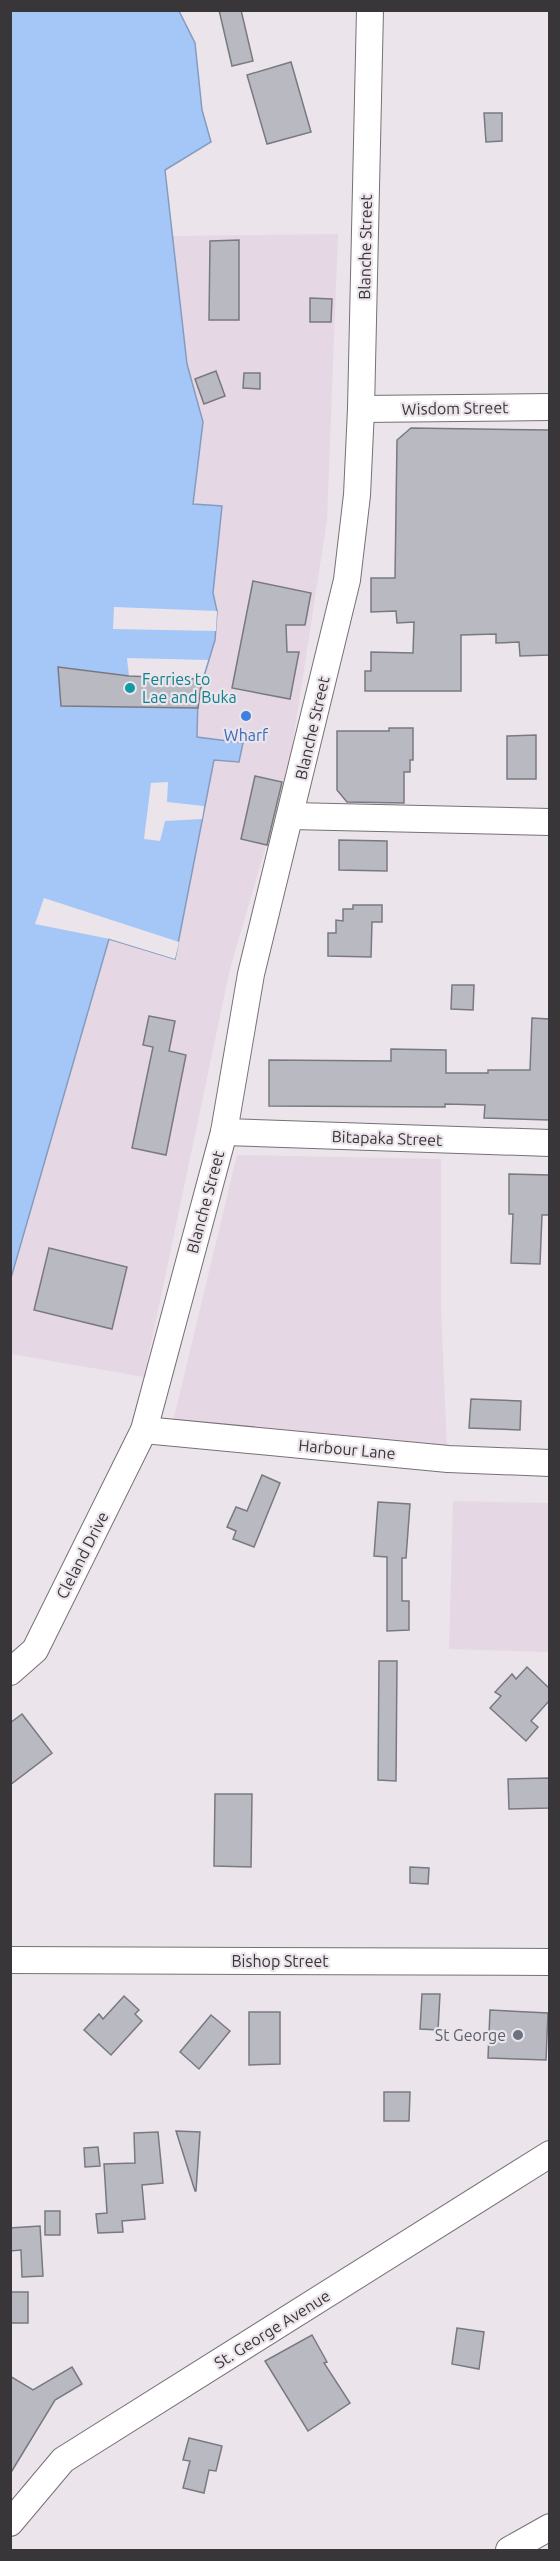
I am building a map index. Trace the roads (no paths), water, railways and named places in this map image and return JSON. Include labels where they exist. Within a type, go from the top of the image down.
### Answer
[{"type":"street","name":"Blanche Street","points":[[144,1430],[224,1132],[251,974],[347,580],[357,495],[361,409],[370,10]]},
{"type":"street","name":"Wisdom Street","points":[[361,409],[549,407]]},
{"type":"street","points":[[291,816],[549,822]]},
{"type":"street","name":"Bitapaka Street","points":[[224,1132],[549,1143]]},
{"type":"street","name":"Harbour Lane","points":[[144,1430],[448,1459],[549,1463]]},
{"type":"street","name":"Cleland Drive","points":[[10,1672],[35,1650],[144,1430]]},
{"type":"street","name":"Bishop Street","points":[[10,1960],[549,1962]]},
{"type":"street","name":"St. George Avenue","points":[[10,2523],[63,2460],[549,2154]]},
{"type":"street","points":[[509,2550],[549,2527]]},
{"type":"water","points":[[11,11],[179,11],[195,43],[202,110],[211,142],[165,170],[187,364],[203,422],[193,504],[222,506],[213,593],[217,611],[215,640],[198,696],[197,737],[243,743],[239,762],[214,760],[175,959],[109,939],[11,1278]]},
{"type":"place","name":"Ferries to Lae and Buka","points":[[130,688]]},
{"type":"place","name":"Wharf","points":[[246,716]]},
{"type":"place","name":"St George","points":[[518,2035]]}]
